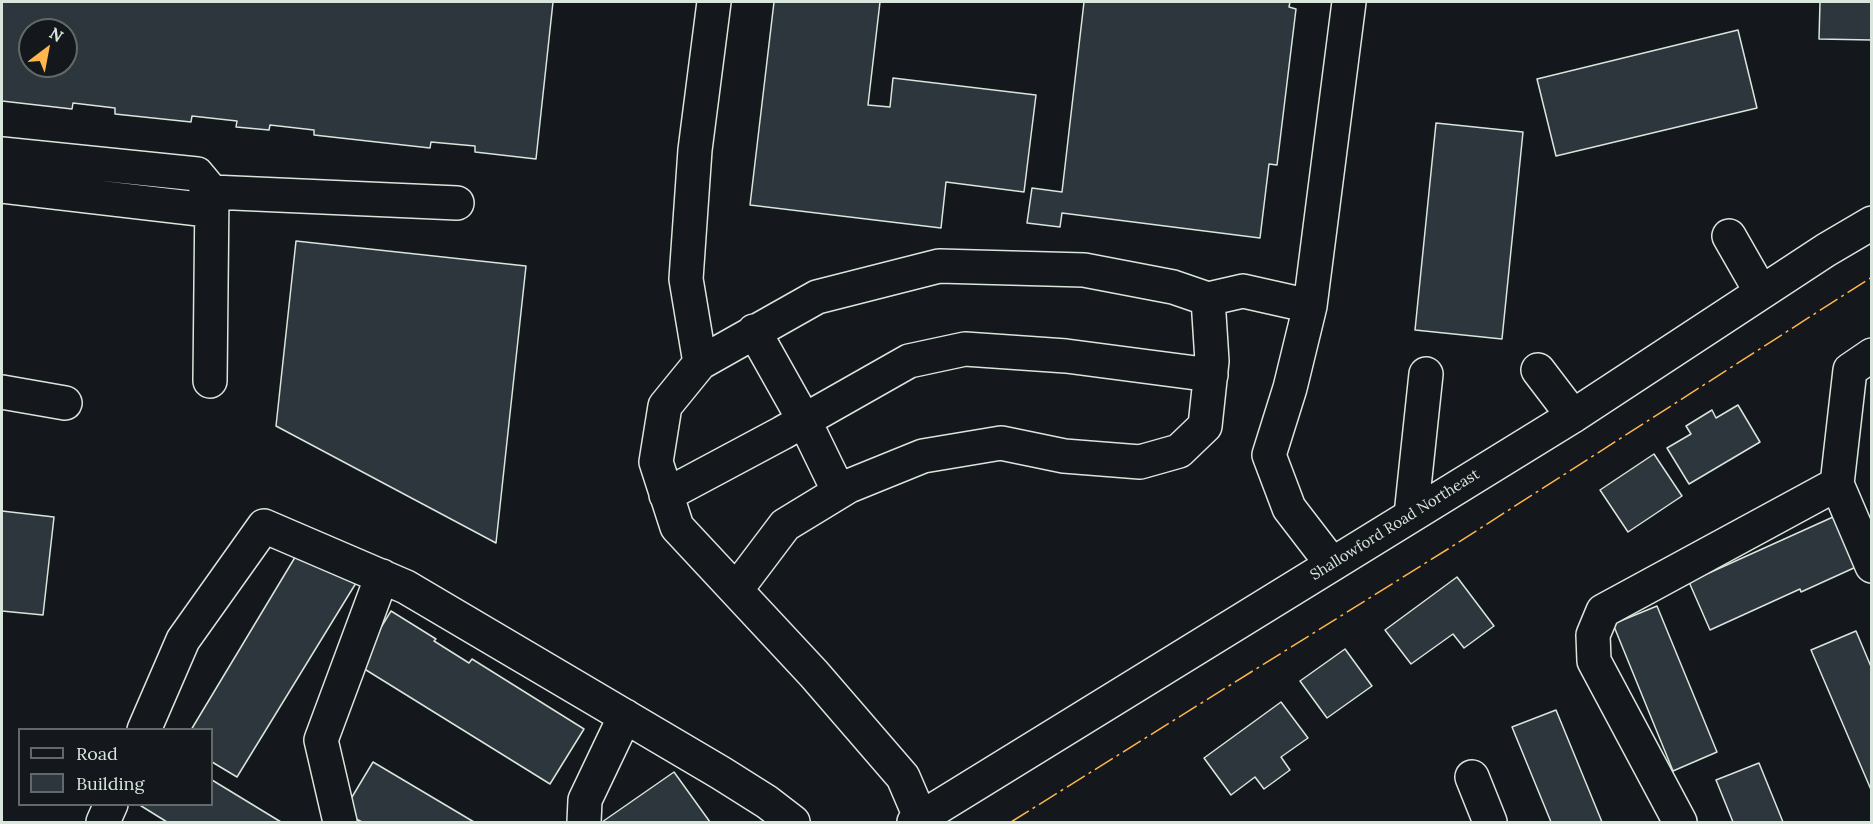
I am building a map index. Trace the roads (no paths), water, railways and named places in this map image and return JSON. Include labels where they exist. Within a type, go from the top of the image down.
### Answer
[{"type":"street","points":[[699,363],[686,279],[695,150],[714,2]]},
{"type":"street","points":[[1332,564],[1289,508],[1269,455],[1290,387],[1310,306],[1349,2]]},
{"type":"street","points":[[2,154],[197,174],[213,192],[210,381]]},
{"type":"street","points":[[2,186],[199,209],[213,192]]},
{"type":"street","points":[[213,192],[457,203]]},
{"type":"street","name":"Shallowford Road Northeast","points":[[918,821],[1573,416],[1761,292],[1872,223]]},
{"type":"street","points":[[1729,236],[1761,292]]},
{"type":"street","points":[[918,821],[903,777],[814,674],[677,527],[656,462],[665,406],[699,363],[817,297],[939,266],[1084,270],[1173,287],[1208,299],[1243,291],[1310,306]]},
{"type":"street","points":[[736,590],[785,525],[849,486],[924,456],[1001,443],[1064,456],[1140,462],[1179,451],[1205,426],[1212,361],[1208,299]]},
{"type":"street","points":[[754,331],[804,420],[839,492]]},
{"type":"street","points":[[666,495],[909,361],[964,349],[1066,356],[1211,375]]},
{"type":"street","points":[[1872,355],[1850,370],[1837,484],[1872,566]]},
{"type":"street","points":[[1538,370],[1573,416]]},
{"type":"street","points":[[1411,515],[1426,374]]},
{"type":"street","points":[[2,392],[65,403]]},
{"type":"street","points":[[1680,822],[1594,661],[1593,635],[1603,611],[1837,484]]},
{"type":"street","points":[[144,728],[183,640],[264,525],[406,587],[721,773],[757,812],[793,822]]},
{"type":"street","points":[[340,822],[321,740],[382,576]]},
{"type":"street","points":[[584,822],[585,800],[625,716]]},
{"type":"street","points":[[1472,777],[1490,822]]},
{"type":"street","points":[[103,822],[110,806]]}]
